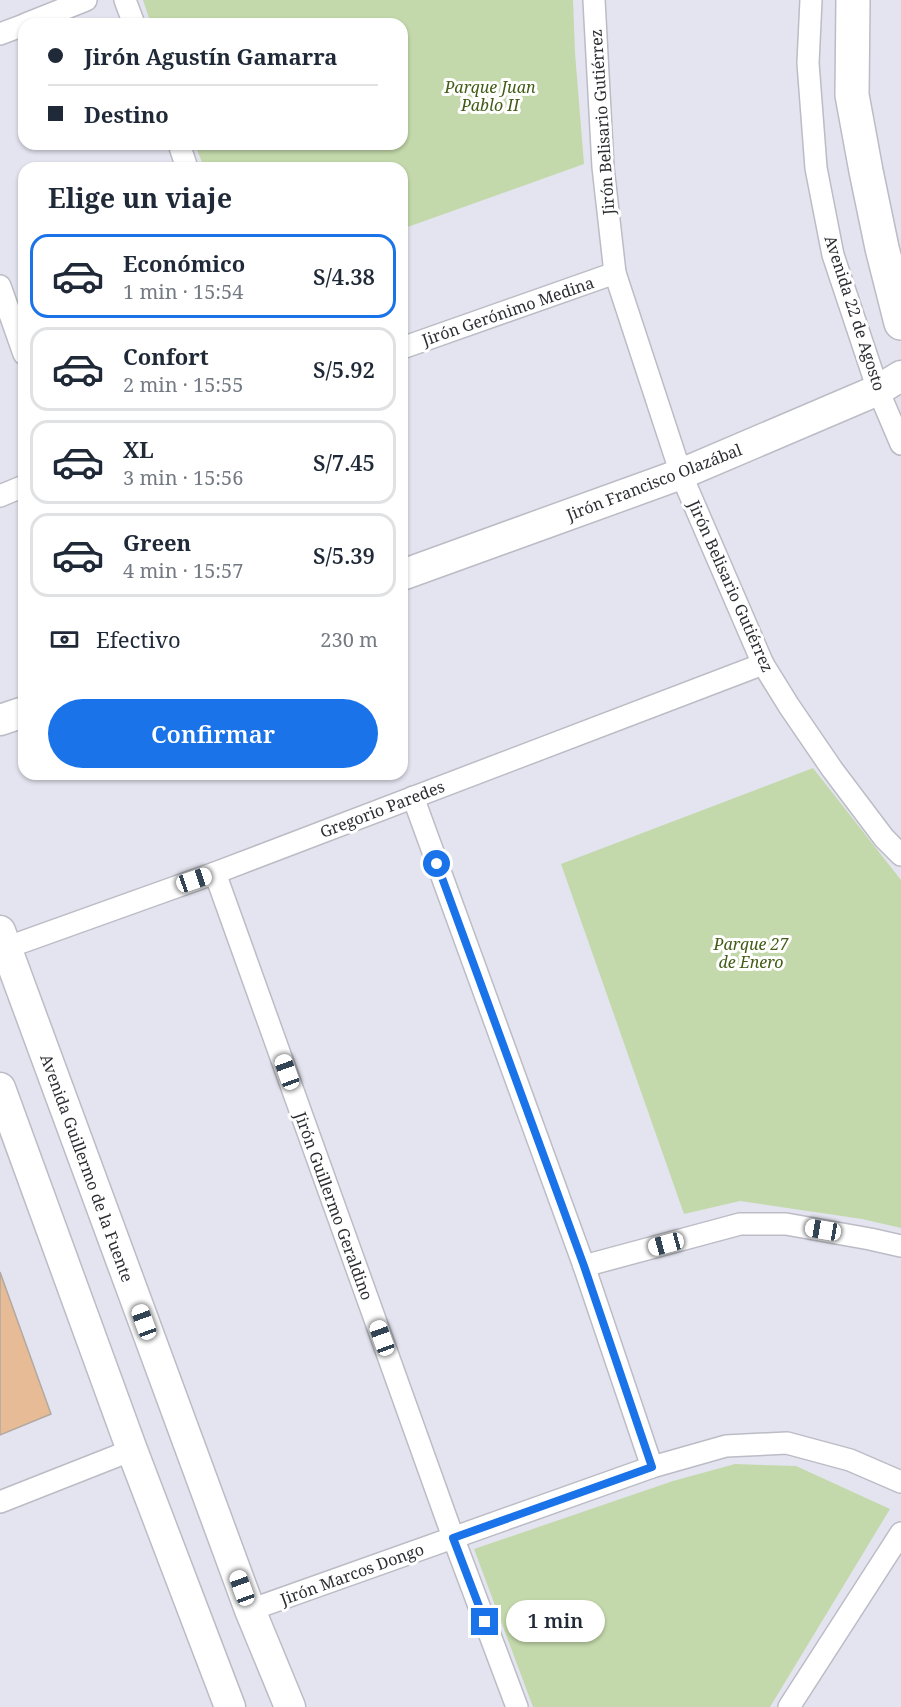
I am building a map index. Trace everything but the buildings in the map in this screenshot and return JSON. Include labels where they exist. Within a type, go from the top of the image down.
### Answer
[{"type":"main road","points":[[853,0],[852,95],[879,237],[901,323]]},
{"type":"main road","name":"Jirón Francisco Olazábal","points":[[408,573],[681,474],[890,383]]},
{"type":"main road","points":[[0,720],[18,714]]},
{"type":"main road","name":"Avenida Guillermo de la Fuente","points":[[2,943],[250,1610],[290,1707]]},
{"type":"main road","points":[[0,1088],[132,1450],[230,1707]]},
{"type":"street","points":[[40,18],[86,0]]},
{"type":"street","points":[[124,0],[132,18]]},
{"type":"street","name":"Jirón Belisario Gutiérrez","points":[[594,0],[603,166],[615,273],[681,474],[763,664],[832,769],[884,838],[901,855]]},
{"type":"street","name":"Avenida 22 de Agosto","points":[[811,0],[808,63],[816,168],[833,255],[890,383],[901,444]]},
{"type":"street","points":[[0,34],[18,27]]},
{"type":"street","name":"Jirón Gerónimo Medina","points":[[408,346],[615,273]]},
{"type":"street","points":[[0,286],[18,337]]},
{"type":"street","points":[[0,496],[18,488]]},
{"type":"street","name":"Gregorio Paredes","points":[[2,943],[215,873],[763,664]]},
{"type":"street","points":[[413,797],[584,1266],[652,1467]]},
{"type":"street","name":"Jirón Guillermo Geraldino","points":[[215,873],[453,1538],[517,1707]]},
{"type":"street","points":[[584,1266],[740,1224],[786,1224],[901,1246]]},
{"type":"street","name":"Jirón Marcos Dongo","points":[[250,1610],[652,1467],[726,1446],[787,1443],[850,1460],[901,1482]]},
{"type":"street","points":[[0,1502],[132,1450]]},
{"type":"street","points":[[789,1707],[901,1533]]},
{"type":"green space","name":"Parque Juan Pablo II","points":[[143,0],[573,0],[584,164],[408,227],[408,162],[202,162],[197,150],[408,150],[408,18],[149,18]]},
{"type":"green space","name":"Parque 27 de Enero","points":[[813,768],[901,880],[901,1228],[862,1219],[740,1201],[684,1214],[561,864]]},
{"type":"green space","points":[[735,1464],[796,1466],[890,1509],[770,1707],[533,1707],[474,1549],[673,1481]]},
{"type":"route","points":[[437,864],[584,1266],[652,1467],[453,1538],[485,1622]]}]
